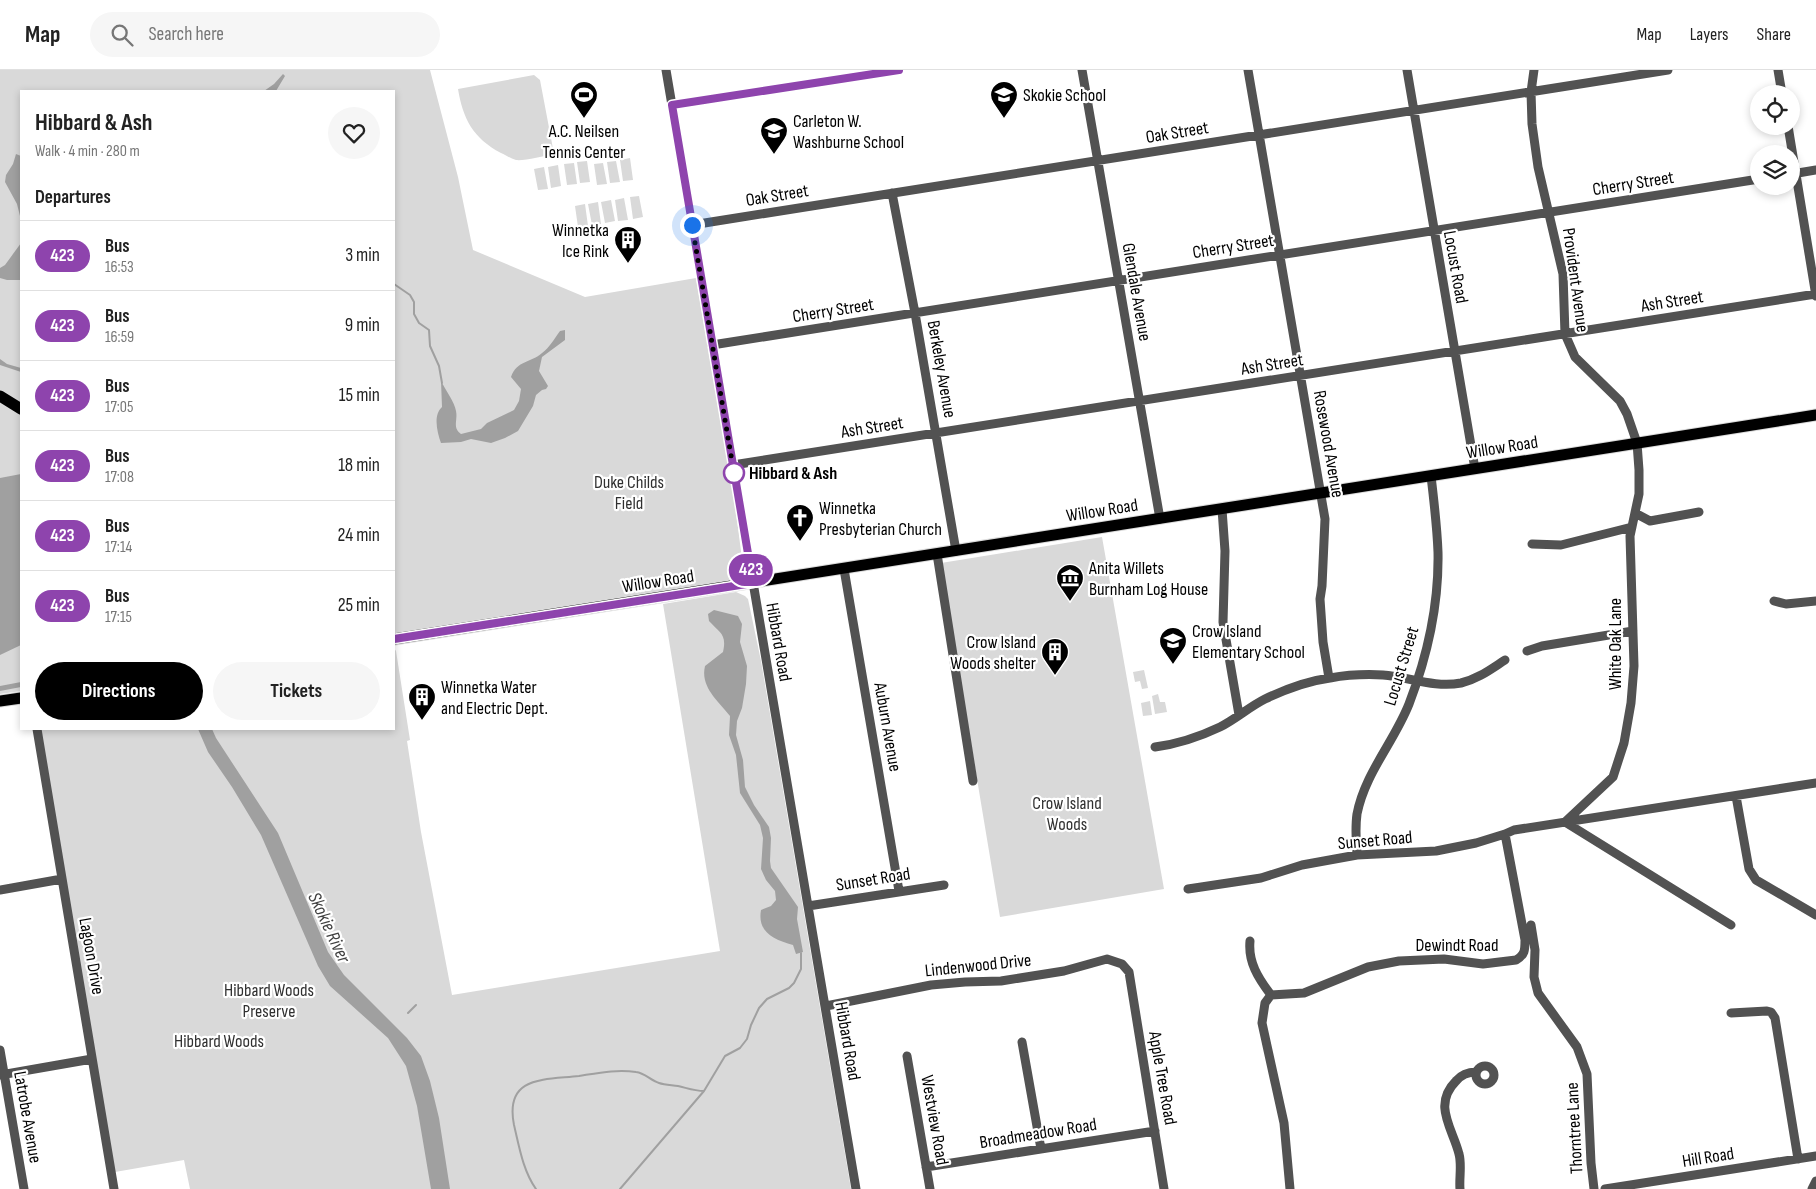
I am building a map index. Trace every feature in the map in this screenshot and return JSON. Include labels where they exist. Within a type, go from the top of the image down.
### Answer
[{"type":"main road","points":[[0,396],[20,408]]},
{"type":"main road","name":"Willow Road","points":[[395,639],[1816,415]]},
{"type":"main road","points":[[0,701],[20,698]]},
{"type":"street","name":"Hibbard Road","points":[[666,70],[856,1189]]},
{"type":"street","points":[[672,105],[898,70]]},
{"type":"street","name":"Glendale Avenue","points":[[1082,70],[1160,519]]},
{"type":"street","name":"Rosewood Avenue","points":[[1248,70],[1321,494],[1324,519],[1320,618],[1329,678]]},
{"type":"street","name":"Locust Road","points":[[1407,70],[1475,469]]},
{"type":"street","name":"Provident Avenue","points":[[1534,70],[1531,92],[1532,124],[1538,167],[1563,274],[1565,334],[1576,357],[1620,401],[1628,414],[1637,443]]},
{"type":"street","name":"Oak Street","points":[[692,225],[1668,70]]},
{"type":"street","points":[[1778,70],[1780,85]]},
{"type":"street","points":[[1800,173],[1816,170]]},
{"type":"street","name":"Cherry Street","points":[[712,345],[1750,180]]},
{"type":"street","name":"Berkeley Avenue","points":[[892,193],[916,313],[956,551]]},
{"type":"street","points":[[1797,195],[1816,295]]},
{"type":"street","name":"Ash Street","points":[[733,465],[1816,295]]},
{"type":"street","name":"White Oak Lane","points":[[1565,822],[1613,777],[1624,743],[1631,703],[1634,666],[1630,536],[1639,494],[1637,443]]},
{"type":"street","name":"Locust Street","points":[[1357,855],[1356,826],[1364,791],[1402,720],[1417,680],[1432,620],[1438,574],[1437,537],[1430,476]]},
{"type":"street","points":[[1222,509],[1225,551],[1223,622],[1239,715]]},
{"type":"street","points":[[1635,513],[1650,520],[1699,512]]},
{"type":"street","points":[[1532,544],[1561,545],[1632,527]]},
{"type":"street","points":[[936,554],[973,781]]},
{"type":"street","name":"Auburn Avenue","points":[[844,569],[899,891]]},
{"type":"street","points":[[1774,601],[1786,604],[1816,601]]},
{"type":"street","points":[[1527,651],[1542,646],[1633,631]]},
{"type":"street","points":[[1155,748],[1194,738],[1219,727],[1276,694],[1303,684],[1329,678],[1367,675],[1438,684],[1462,682],[1482,675],[1505,660]]},
{"type":"street","name":"Lagoon Drive","points":[[37,730],[114,1189]]},
{"type":"street","name":"Sunset Road","points":[[1188,889],[1261,878],[1302,865],[1357,855],[1436,851],[1476,843],[1514,830],[1816,783]]},
{"type":"street","points":[[1736,796],[1748,869],[1751,874],[1756,880],[1816,914]]},
{"type":"street","points":[[1565,822],[1731,925]]},
{"type":"street","name":"Dewindt Road","points":[[1271,995],[1304,993],[1368,967],[1398,961],[1444,959],[1483,964],[1509,962],[1520,957],[1524,953],[1526,940],[1505,834]]},
{"type":"street","points":[[0,890],[62,879]]},
{"type":"street","name":"Sunset Road","points":[[808,906],[944,884]]},
{"type":"street","name":"Thorntree Lane","points":[[1531,925],[1534,947],[1534,978],[1538,993],[1577,1047],[1587,1074],[1594,1189]]},
{"type":"street","points":[[1250,941],[1251,962],[1263,985],[1271,995],[1265,1004],[1262,1023],[1284,1122],[1290,1189]]},
{"type":"street","name":"Lindenwood Drive","points":[[826,1006],[931,985],[1001,981],[1064,971],[1107,960],[1122,964],[1128,972]]},
{"type":"street","name":"Apple Tree Road","points":[[1128,972],[1164,1189]]},
{"type":"street","points":[[1731,1013],[1767,1011],[1771,1012],[1775,1018],[1798,1159]]},
{"type":"street","points":[[1022,1042],[1041,1149]]},
{"type":"street","name":"Latrobe Avenue","points":[[0,1050],[2,1075],[24,1189]]},
{"type":"street","name":"Westview Road","points":[[907,1056],[930,1189]]},
{"type":"street","points":[[2,1075],[92,1059]]},
{"type":"street","points":[[1460,1189],[1460,1156],[1447,1121],[1445,1107],[1449,1090],[1457,1080],[1467,1073],[1476,1072]]},
{"type":"street","name":"Broadmeadow Road","points":[[926,1167],[1155,1131]]},
{"type":"street","name":"Hill Road","points":[[1605,1189],[1816,1156]]},
{"type":"street","points":[[1812,1189],[1816,1181]]},
{"type":"green space","name":"Duke Childs Field","points":[[0,70],[430,70],[458,177],[473,250],[585,297],[696,278],[736,512],[743,567],[741,574],[732,580],[395,633],[395,90],[20,90],[20,691],[0,694]]},
{"type":"green space","points":[[534,75],[540,80],[554,154],[516,160],[491,147],[476,134],[466,118],[458,89]]},
{"type":"green space","points":[[630,158],[633,180],[623,181],[620,160]]},
{"type":"green space","points":[[587,161],[590,182],[580,183],[577,162]]},
{"type":"green space","points":[[616,161],[620,182],[610,183],[607,162]]},
{"type":"green space","points":[[574,163],[577,184],[567,185],[564,164]]},
{"type":"green space","points":[[603,163],[607,184],[597,185],[594,164]]},
{"type":"green space","points":[[558,165],[561,186],[551,188],[548,167]]},
{"type":"green space","points":[[544,167],[548,189],[538,190],[534,169]]},
{"type":"green space","points":[[639,196],[643,217],[633,219],[630,197]]},
{"type":"green space","points":[[624,198],[628,220],[618,221],[615,200]]},
{"type":"green space","points":[[611,200],[615,221],[605,223],[601,202]]},
{"type":"green space","points":[[598,202],[601,224],[592,225],[588,204]]},
{"type":"green space","points":[[585,204],[588,226],[578,227],[575,206]]},
{"type":"green space","name":"Crow Island Woods","points":[[1102,537],[1164,889],[1000,917],[941,563]]},
{"type":"green space","name":"Hibbard Woods Preserve","points":[[736,592],[748,599],[761,661],[851,1189],[190,1189],[184,1160],[115,1172],[40,730],[395,730],[395,650],[410,740],[407,741],[421,832],[452,995],[720,951],[663,604]]},
{"type":"green space","points":[[1144,670],[1148,688],[1142,689],[1140,681],[1135,682],[1133,672]]},
{"type":"green space","points":[[1158,694],[1160,702],[1165,702],[1167,712],[1155,714],[1152,696]]},
{"type":"green space","points":[[1150,701],[1152,715],[1143,716],[1141,703]]},
{"type":"shaded area","points":[[283,74],[285,76],[277,90],[265,90]]},
{"type":"shaded area","points":[[16,154],[20,156],[20,216],[17,204],[5,182],[6,175],[13,164]]},
{"type":"shaded area","points":[[20,244],[20,280],[0,278],[0,268],[5,265]]},
{"type":"shaded area","points":[[565,330],[565,340],[542,357],[539,371],[548,386],[536,395],[533,406],[518,431],[491,443],[471,439],[461,442],[441,443],[438,434],[437,414],[442,407],[441,381],[455,408],[458,432],[461,434],[481,429],[487,423],[514,410],[519,401],[521,389],[511,377],[514,371],[517,367],[542,353],[550,346],[560,331]]},
{"type":"shaded area","points":[[0,359],[7,364],[20,368],[20,372],[0,365]]},
{"type":"shaded area","points":[[20,474],[20,645],[0,655],[0,478]]},
{"type":"shaded area","points":[[714,610],[738,616],[742,624],[740,642],[747,666],[746,684],[742,708],[737,721],[736,735],[743,760],[745,787],[754,805],[769,827],[771,868],[798,907],[797,919],[803,952],[796,954],[793,945],[779,941],[768,934],[760,918],[761,910],[771,906],[776,900],[775,891],[766,880],[761,869],[763,838],[760,825],[740,793],[736,755],[729,735],[730,716],[715,699],[705,681],[705,666],[723,652],[724,646],[722,634],[709,621],[708,614]]},
{"type":"shaded area","points":[[20,682],[20,687],[0,691],[0,686]]},
{"type":"shaded area","points":[[198,730],[212,730],[278,833],[328,952],[344,975],[407,1038],[421,1056],[430,1081],[439,1118],[450,1189],[431,1189],[417,1106],[406,1066],[388,1038],[330,986],[318,966],[261,835],[208,752]]},
{"type":"waterway","points":[[395,285],[410,295],[414,302],[414,314],[419,323],[429,330],[430,346],[439,366],[442,383]]},
{"type":"waterway","points":[[620,1189],[704,1091],[725,1056],[740,1048],[747,1039],[759,1008],[767,999],[789,988],[794,983],[801,969],[801,953]]},
{"type":"waterway","points":[[408,1013],[416,1005]]},
{"type":"waterway","points":[[536,1189],[522,1158],[514,1125],[513,1109],[515,1097],[521,1089],[530,1083],[554,1078],[629,1071],[642,1074],[661,1084],[704,1091]]},
{"type":"bus line","name":"423","points":[[395,639],[753,583],[672,105],[899,70]]},
{"type":"place","name":"A.C. Neilsen Tennis Center","points":[[584,119]]},
{"type":"place","name":"Skokie School","points":[[1004,119]]},
{"type":"place","name":"Carleton W. Washburne School","points":[[774,155]]},
{"type":"place","name":"Winnetka Ice Rink","points":[[628,264]]},
{"type":"place","name":"Hibbard & Ash","points":[[734,473]]},
{"type":"place","name":"Winnetka Presbyterian Church","points":[[800,542]]},
{"type":"place","name":"Anita Willets Burnham Log House","points":[[1070,602]]},
{"type":"place","name":"Crow Island Elementary School","points":[[1173,665]]},
{"type":"place","name":"Crow Island Woods shelter","points":[[1055,676]]},
{"type":"place","name":"Winnetka Water and Electric Dept.","points":[[422,721]]},
{"type":"route","points":[[692,225],[734,473]]},
{"type":"water label","name":"Skokie River","points":[[330,927]]},
{"type":"park label","name":"Hibbard Woods","points":[[219,1041]]}]
